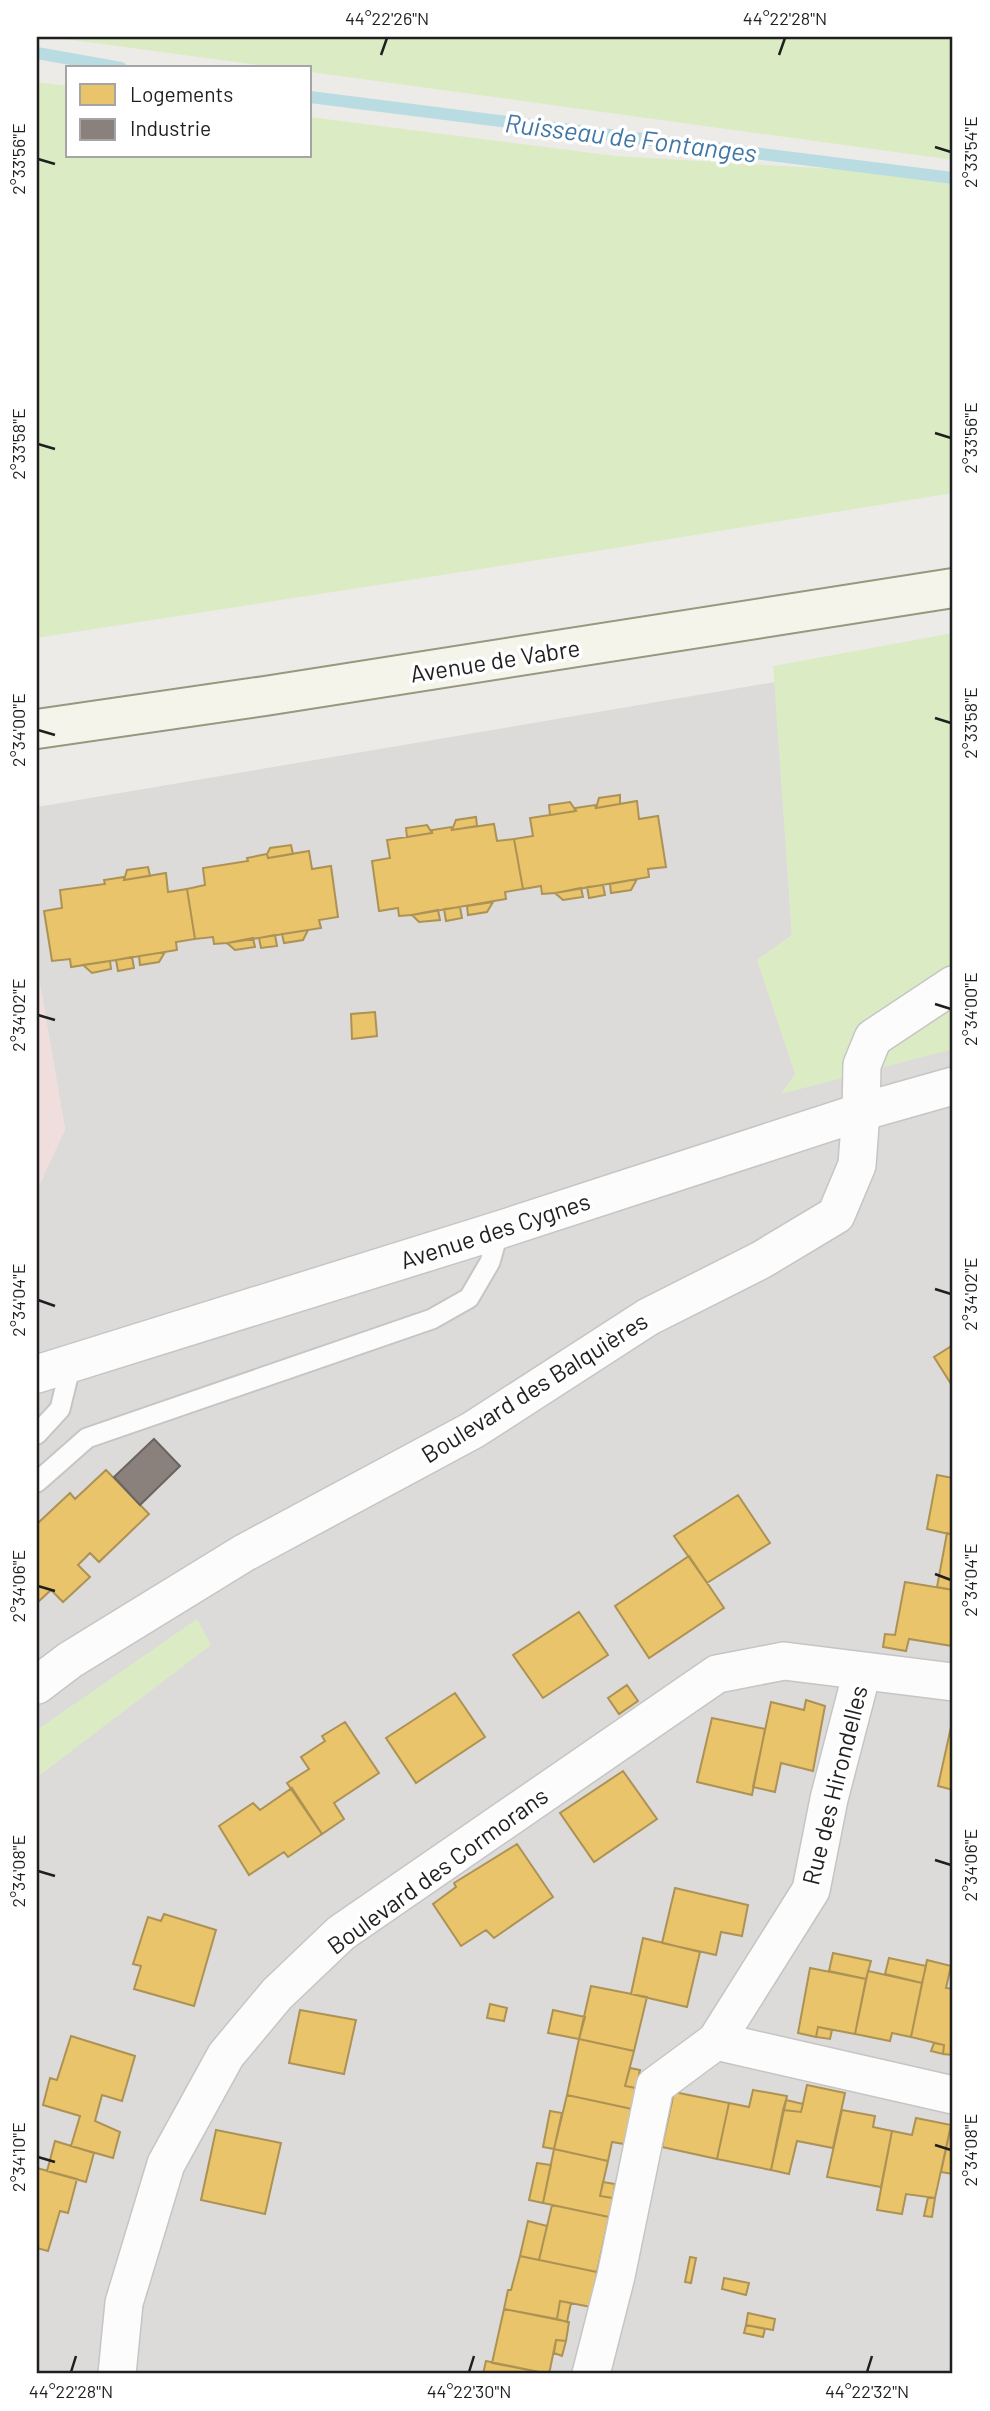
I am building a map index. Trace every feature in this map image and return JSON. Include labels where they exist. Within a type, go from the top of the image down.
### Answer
[{"type":"main road","name":"Avenue de Vabre","points":[[37,729],[953,588]]},
{"type":"street","name":"Boulevard des Balquières","points":[[37,1685],[70,1660],[244,1553],[473,1430],[648,1317],[761,1260],[836,1215],[857,1165],[862,1065],[873,1038],[953,985]]},
{"type":"street","name":"Avenue des Cygnes","points":[[37,1374],[499,1230],[861,1112],[953,1086]]},
{"type":"street","name":"Boulevard des Cormorans","points":[[117,2374],[124,2303],[166,2164],[226,2055],[277,1994],[341,1933],[717,1674],[784,1661],[953,1682]]},
{"type":"street","name":"Rue des Hirondelles","points":[[591,2374],[616,2276],[655,2086],[716,2040],[811,1890],[829,1799],[862,1672]]},
{"type":"street","points":[[716,2040],[953,2095]]},
{"type":"lane","points":[[37,1482],[87,1438],[432,1319],[469,1298],[490,1262],[499,1230]]},
{"type":"lane","points":[[37,1434],[60,1409],[71,1364]]},
{"type":"shaded area","points":[[775,682],[792,935],[758,960],[953,1020],[953,2374],[37,2374],[37,1190],[65,1129],[37,967],[37,807]]},
{"type":"shaded area","points":[[37,967],[65,1129],[37,1190]]},
{"type":"green space","points":[[50,37],[953,37],[953,160],[312,72],[312,66],[266,66]]},
{"type":"green space","points":[[37,82],[66,86],[66,158],[312,158],[312,117],[616,156],[953,176],[953,493],[37,638]]},
{"type":"green space","points":[[953,633],[953,1049],[781,1094],[795,1074],[757,960],[792,935],[773,666]]},
{"type":"green space","points":[[197,1619],[211,1645],[37,1777],[37,1730]]},
{"type":"building: Logements","points":[[620,795],[620,804],[596,808],[599,798]]},
{"type":"building: Logements","points":[[637,801],[639,819],[658,816],[666,867],[648,869],[649,877],[555,893],[542,894],[541,886],[523,889],[514,839],[533,836],[530,818],[576,811],[575,808],[595,805],[596,808]]},
{"type":"building: Logements","points":[[570,802],[576,811],[550,815],[549,805]]},
{"type":"building: Logements","points":[[476,817],[477,826],[452,830],[456,820]]},
{"type":"building: Logements","points":[[494,824],[497,841],[514,839],[523,889],[505,892],[506,899],[412,915],[399,916],[398,908],[379,911],[372,861],[390,858],[387,840],[451,827],[452,830]]},
{"type":"building: Logements","points":[[427,825],[432,833],[407,837],[406,828]]},
{"type":"building: Logements","points":[[291,845],[293,854],[268,858],[270,848]]},
{"type":"building: Logements","points":[[309,851],[312,869],[331,866],[338,917],[319,920],[321,928],[227,943],[214,944],[213,937],[195,939],[187,889],[205,885],[203,868],[248,861],[247,858],[267,854],[268,858]]},
{"type":"building: Logements","points":[[148,867],[150,876],[124,880],[127,870]]},
{"type":"building: Logements","points":[[166,873],[168,892],[187,889],[195,939],[176,942],[177,950],[71,967],[70,959],[52,961],[44,911],[62,908],[60,890],[105,884],[104,880],[124,877],[124,880]]},
{"type":"building: Logements","points":[[637,879],[631,890],[611,893],[610,884]]},
{"type":"building: Logements","points":[[603,885],[605,895],[589,898],[587,887]]},
{"type":"building: Logements","points":[[581,888],[583,897],[563,900],[555,893]]},
{"type":"building: Logements","points":[[493,902],[487,912],[468,915],[467,906]]},
{"type":"building: Logements","points":[[460,907],[462,918],[446,921],[444,909]]},
{"type":"building: Logements","points":[[438,910],[440,920],[419,922],[412,915]]},
{"type":"building: Logements","points":[[308,930],[303,940],[284,943],[282,934]]},
{"type":"building: Logements","points":[[275,935],[277,946],[261,948],[259,938]]},
{"type":"building: Logements","points":[[253,938],[255,947],[235,950],[227,943]]},
{"type":"building: Logements","points":[[165,952],[159,962],[140,965],[139,956]]},
{"type":"building: Logements","points":[[132,957],[134,968],[118,971],[116,960]]},
{"type":"building: Logements","points":[[110,961],[111,969],[92,973],[83,965]]},
{"type":"building: Logements","points":[[375,1012],[377,1036],[352,1039],[351,1014]]},
{"type":"building: Logements","points":[[953,1345],[953,1387],[934,1357]]},
{"type":"building: Logements","points":[[106,1470],[149,1514],[99,1562],[90,1553],[78,1565],[90,1577],[63,1602],[51,1590],[37,1603],[37,1524],[70,1493],[75,1499]]},
{"type":"building: Logements","points":[[937,1475],[953,1478],[953,1535],[927,1529]]},
{"type":"building: Logements","points":[[738,1495],[770,1543],[707,1583],[674,1536]]},
{"type":"building: Logements","points":[[947,1533],[953,1535],[953,1590],[937,1587]]},
{"type":"building: Logements","points":[[689,1556],[724,1608],[649,1658],[615,1606]]},
{"type":"building: Logements","points":[[905,1582],[953,1590],[952,1646],[909,1639],[906,1651],[883,1647],[885,1634],[895,1635]]},
{"type":"building: Logements","points":[[579,1612],[608,1655],[543,1698],[513,1655]]},
{"type":"building: Logements","points":[[627,1685],[638,1701],[619,1714],[608,1698]]},
{"type":"building: Logements","points":[[455,1693],[485,1737],[416,1783],[386,1738]]},
{"type":"building: Logements","points":[[806,1700],[825,1706],[813,1771],[781,1763],[775,1792],[753,1787],[771,1702],[804,1710]]},
{"type":"building: Logements","points":[[712,1718],[765,1729],[752,1795],[697,1782]]},
{"type":"building: Logements","points":[[953,1718],[953,1790],[938,1786]]},
{"type":"building: Logements","points":[[345,1722],[379,1773],[334,1803],[344,1819],[322,1834],[287,1783],[309,1769],[301,1757],[325,1741],[322,1736]]},
{"type":"building: Logements","points":[[623,1771],[657,1819],[594,1862],[560,1813]]},
{"type":"building: Logements","points":[[292,1788],[322,1834],[288,1857],[284,1852],[249,1875],[219,1826],[253,1803],[260,1810]]},
{"type":"building: Logements","points":[[517,1844],[553,1897],[494,1938],[486,1930],[461,1946],[433,1904],[456,1887],[454,1883]]},
{"type":"building: Logements","points":[[675,1888],[748,1905],[742,1936],[721,1932],[716,1955],[662,1943]]},
{"type":"building: Logements","points":[[164,1914],[216,1930],[194,2006],[134,1989],[141,1966],[133,1964],[148,1917],[161,1921]]},
{"type":"building: Logements","points":[[643,1938],[700,1952],[687,2007],[631,1994]]},
{"type":"building: Logements","points":[[833,1953],[871,1961],[866,1979],[829,1971]]},
{"type":"building: Logements","points":[[889,1958],[926,1966],[922,1983],[885,1974]]},
{"type":"building: Logements","points":[[927,1960],[951,1966],[946,1988],[953,1989],[953,2055],[943,2054],[944,2045],[911,2037]]},
{"type":"building: Logements","points":[[810,1968],[866,1979],[855,2034],[818,2027],[816,2037],[798,2033]]},
{"type":"building: Logements","points":[[868,1971],[922,1983],[911,2037],[892,2033],[890,2041],[855,2034]]},
{"type":"building: Logements","points":[[591,1986],[647,1997],[634,2051],[579,2039]]},
{"type":"building: Logements","points":[[490,2004],[507,2008],[504,2021],[487,2018]]},
{"type":"building: Logements","points":[[300,2010],[356,2020],[344,2074],[289,2063]]},
{"type":"building: Logements","points":[[553,2010],[585,2017],[579,2039],[548,2033]]},
{"type":"building: Logements","points":[[818,2027],[832,2030],[830,2039],[816,2037]]},
{"type":"building: Logements","points":[[71,2036],[135,2056],[122,2101],[102,2095],[95,2121],[120,2132],[113,2158],[71,2146],[80,2116],[43,2105],[50,2078],[57,2080]]},
{"type":"building: Logements","points":[[579,2039],[634,2051],[625,2086],[636,2088],[632,2109],[567,2095]]},
{"type":"building: Logements","points":[[934,2043],[944,2045],[943,2054],[931,2051]]},
{"type":"building: Logements","points":[[630,2068],[640,2070],[636,2088],[625,2086]]},
{"type":"building: Logements","points":[[807,2085],[845,2093],[833,2148],[797,2141],[789,2174],[771,2170],[783,2110],[801,2112]]},
{"type":"building: Logements","points":[[753,2090],[787,2096],[771,2170],[717,2159],[729,2103],[749,2107]]},
{"type":"building: Logements","points":[[674,2092],[729,2103],[717,2159],[662,2147]]},
{"type":"building: Logements","points":[[567,2095],[632,2109],[624,2144],[612,2142],[608,2161],[554,2149]]},
{"type":"building: Logements","points":[[786,2100],[803,2104],[801,2112],[783,2110]]},
{"type":"building: Logements","points":[[842,2110],[875,2116],[873,2127],[892,2131],[881,2187],[827,2177]]},
{"type":"building: Logements","points":[[550,2111],[562,2113],[554,2149],[543,2147]]},
{"type":"building: Logements","points":[[953,2117],[953,2174],[941,2172]]},
{"type":"building: Logements","points":[[916,2118],[951,2125],[935,2198],[906,2194],[902,2214],[877,2210],[892,2131],[912,2135]]},
{"type":"building: Logements","points":[[216,2130],[281,2143],[265,2214],[201,2200]]},
{"type":"building: Logements","points":[[55,2141],[94,2153],[86,2182],[47,2171]]},
{"type":"building: Logements","points":[[554,2149],[608,2161],[600,2196],[613,2198],[609,2217],[543,2203]]},
{"type":"building: Logements","points":[[537,2163],[551,2165],[543,2203],[529,2200]]},
{"type":"building: Logements","points":[[37,2168],[77,2179],[68,2213],[60,2211],[48,2251],[37,2248]]},
{"type":"building: Logements","points":[[603,2182],[615,2184],[613,2198],[600,2196]]},
{"type":"building: Logements","points":[[928,2197],[935,2198],[932,2217],[924,2216]]},
{"type":"building: Logements","points":[[552,2205],[609,2217],[597,2272],[539,2260]]},
{"type":"building: Logements","points":[[528,2221],[547,2226],[539,2260],[520,2256]]},
{"type":"building: Logements","points":[[520,2256],[597,2272],[591,2307],[560,2301],[557,2319],[504,2309]]},
{"type":"building: Logements","points":[[690,2257],[696,2258],[691,2283],[685,2282]]},
{"type":"building: Logements","points":[[724,2278],[749,2283],[746,2295],[722,2289]]},
{"type":"building: Logements","points":[[560,2301],[571,2303],[567,2322],[557,2319]]},
{"type":"building: Logements","points":[[504,2309],[569,2322],[566,2341],[556,2340],[549,2374],[492,2363]]},
{"type":"building: Logements","points":[[748,2313],[775,2319],[773,2330],[746,2325]]},
{"type":"building: Logements","points":[[746,2325],[765,2329],[763,2337],[744,2333]]},
{"type":"building: Logements","points":[[556,2340],[566,2341],[562,2356],[554,2353]]},
{"type":"building: Logements","points":[[486,2361],[549,2374],[483,2374]]},
{"type":"building: Industrie","points":[[154,1439],[180,1466],[140,1505],[114,1477]]},
{"type":"waterway","name":"Ruisseau de Fontanges","points":[[37,53],[110,66]]},
{"type":"waterway","name":"Ruisseau de Fontanges","points":[[312,97],[953,178]]}]
